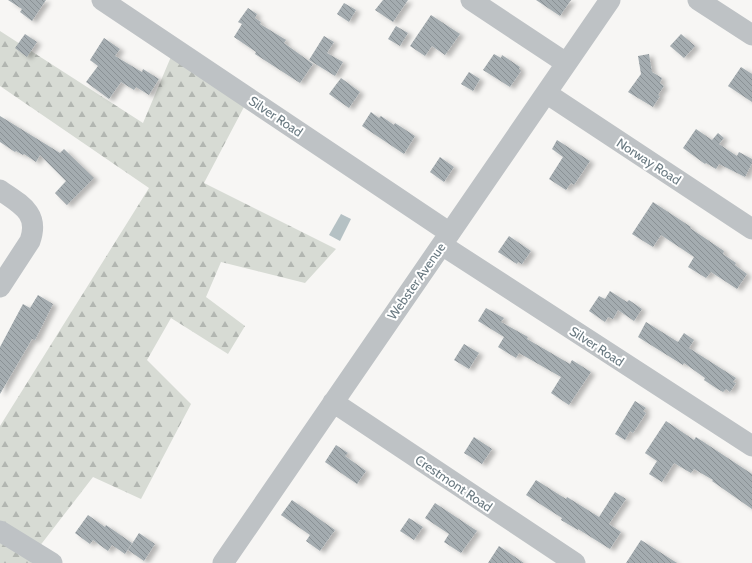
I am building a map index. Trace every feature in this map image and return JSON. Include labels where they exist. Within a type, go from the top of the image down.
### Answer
[{"type":"street","name":"Silver Road","points":[[102,0],[446,239],[752,446]]},
{"type":"street","points":[[471,0],[566,63]]},
{"type":"street","name":"Webster Avenue","points":[[223,563],[610,0]]},
{"type":"street","points":[[698,0],[752,35]]},
{"type":"street","name":"Norway Road","points":[[546,93],[752,229]]},
{"type":"street","points":[[0,190],[23,206],[33,223],[33,233],[30,241],[0,287]]},
{"type":"street","name":"Crestmont Road","points":[[333,402],[575,563]]},
{"type":"street","points":[[0,531],[52,563]]},
{"type":"green space","points":[[0,31],[143,123],[173,52],[245,105],[204,183],[336,249],[305,283],[221,262],[206,297],[245,326],[228,354],[171,318],[147,360],[191,404],[141,499],[93,477],[29,560],[32,563],[0,563],[0,426],[149,188],[0,86]]},
{"type":"shaded area","points":[[341,214],[351,219],[340,241],[329,235]]},
{"type":"building","points":[[8,0],[46,0],[32,21],[20,12],[22,9]]},
{"type":"building","points":[[383,0],[408,0],[393,22],[375,10]]},
{"type":"building","points":[[536,0],[571,0],[560,16]]},
{"type":"building","points":[[344,3],[356,10],[349,22],[337,14]]},
{"type":"building","points":[[248,8],[257,14],[255,18],[261,22],[260,24],[286,40],[284,43],[313,64],[300,83],[255,54],[256,52],[234,37],[242,24],[238,22]]},
{"type":"building","points":[[431,15],[460,34],[445,55],[432,46],[425,56],[410,46]]},
{"type":"building","points":[[396,26],[408,33],[400,46],[388,39]]},
{"type":"building","points":[[25,34],[37,42],[27,57],[15,48]]},
{"type":"building","points":[[681,34],[695,46],[684,58],[670,46]]},
{"type":"building","points":[[324,36],[334,42],[327,53],[343,62],[335,76],[309,60]]},
{"type":"building","points":[[104,38],[120,49],[115,56],[142,72],[143,69],[159,79],[149,95],[136,87],[134,90],[121,82],[109,99],[86,82],[98,66],[90,60]]},
{"type":"building","points":[[494,54],[501,58],[502,55],[520,67],[519,69],[521,71],[510,87],[483,70]]},
{"type":"building","points":[[649,54],[652,72],[662,78],[660,83],[664,86],[653,107],[628,92],[641,74],[638,56]]},
{"type":"building","points":[[741,67],[752,74],[752,102],[728,86]]},
{"type":"building","points":[[469,72],[480,79],[473,91],[461,84]]},
{"type":"building","points":[[341,78],[360,92],[349,108],[329,94]]},
{"type":"building","points":[[371,112],[379,118],[381,116],[394,125],[395,123],[415,136],[404,154],[362,126]]},
{"type":"building","points":[[0,116],[60,153],[64,149],[94,178],[67,205],[55,193],[66,181],[40,155],[36,162],[24,154],[15,152],[0,142]]},
{"type":"building","points":[[696,129],[712,140],[718,133],[724,138],[719,144],[737,156],[739,152],[752,159],[752,163],[745,177],[719,164],[716,169],[706,163],[705,164],[683,148]]},
{"type":"building","points":[[557,140],[590,161],[574,185],[571,183],[566,190],[549,179],[563,157],[552,149]]},
{"type":"building","points":[[440,157],[454,167],[444,182],[430,172]]},
{"type":"building","points":[[653,202],[724,251],[723,254],[736,263],[735,265],[747,274],[737,289],[711,272],[706,278],[688,267],[694,257],[661,235],[653,247],[632,234]]},
{"type":"building","points":[[509,236],[531,251],[522,264],[518,262],[517,264],[498,252]]},
{"type":"building","points":[[610,291],[627,302],[629,300],[642,309],[634,321],[618,310],[613,319],[608,317],[605,322],[589,311],[599,296],[605,299]]},
{"type":"building","points":[[38,295],[53,304],[35,340],[32,339],[0,394],[0,347],[23,304],[30,308]]},
{"type":"building","points":[[486,308],[504,318],[501,322],[528,337],[527,339],[570,364],[572,360],[591,372],[569,405],[551,393],[561,377],[519,353],[516,358],[498,347],[504,337],[478,321]]},
{"type":"building","points":[[646,322],[678,342],[684,333],[694,340],[689,348],[736,378],[733,382],[736,383],[730,392],[726,389],[723,392],[716,388],[684,363],[683,365],[638,337]]},
{"type":"building","points":[[464,344],[479,353],[469,369],[454,360]]},
{"type":"building","points":[[635,401],[646,408],[643,411],[646,413],[633,433],[630,431],[625,440],[615,434]]},
{"type":"building","points":[[666,421],[694,440],[696,437],[752,474],[752,509],[712,481],[713,480],[694,469],[691,473],[674,463],[662,482],[649,474],[657,461],[645,453]]},
{"type":"building","points":[[474,437],[492,449],[482,464],[464,453]]},
{"type":"building","points":[[336,445],[348,453],[345,456],[366,471],[357,484],[325,462]]},
{"type":"building","points":[[536,480],[599,517],[615,492],[626,499],[609,524],[621,532],[610,549],[561,520],[562,518],[526,495]]},
{"type":"building","points":[[292,500],[335,530],[320,551],[306,541],[310,535],[281,515]]},
{"type":"building","points":[[435,503],[477,531],[461,553],[444,542],[449,534],[425,518]]},
{"type":"building","points":[[88,515],[105,527],[106,525],[132,543],[125,554],[112,545],[108,551],[93,540],[90,544],[75,533]]},
{"type":"building","points":[[409,518],[423,527],[414,540],[400,531]]},
{"type":"building","points":[[139,533],[155,544],[144,561],[128,550]]},
{"type":"building","points":[[641,540],[677,563],[626,563]]},
{"type":"building","points":[[499,546],[524,563],[488,563]]}]
